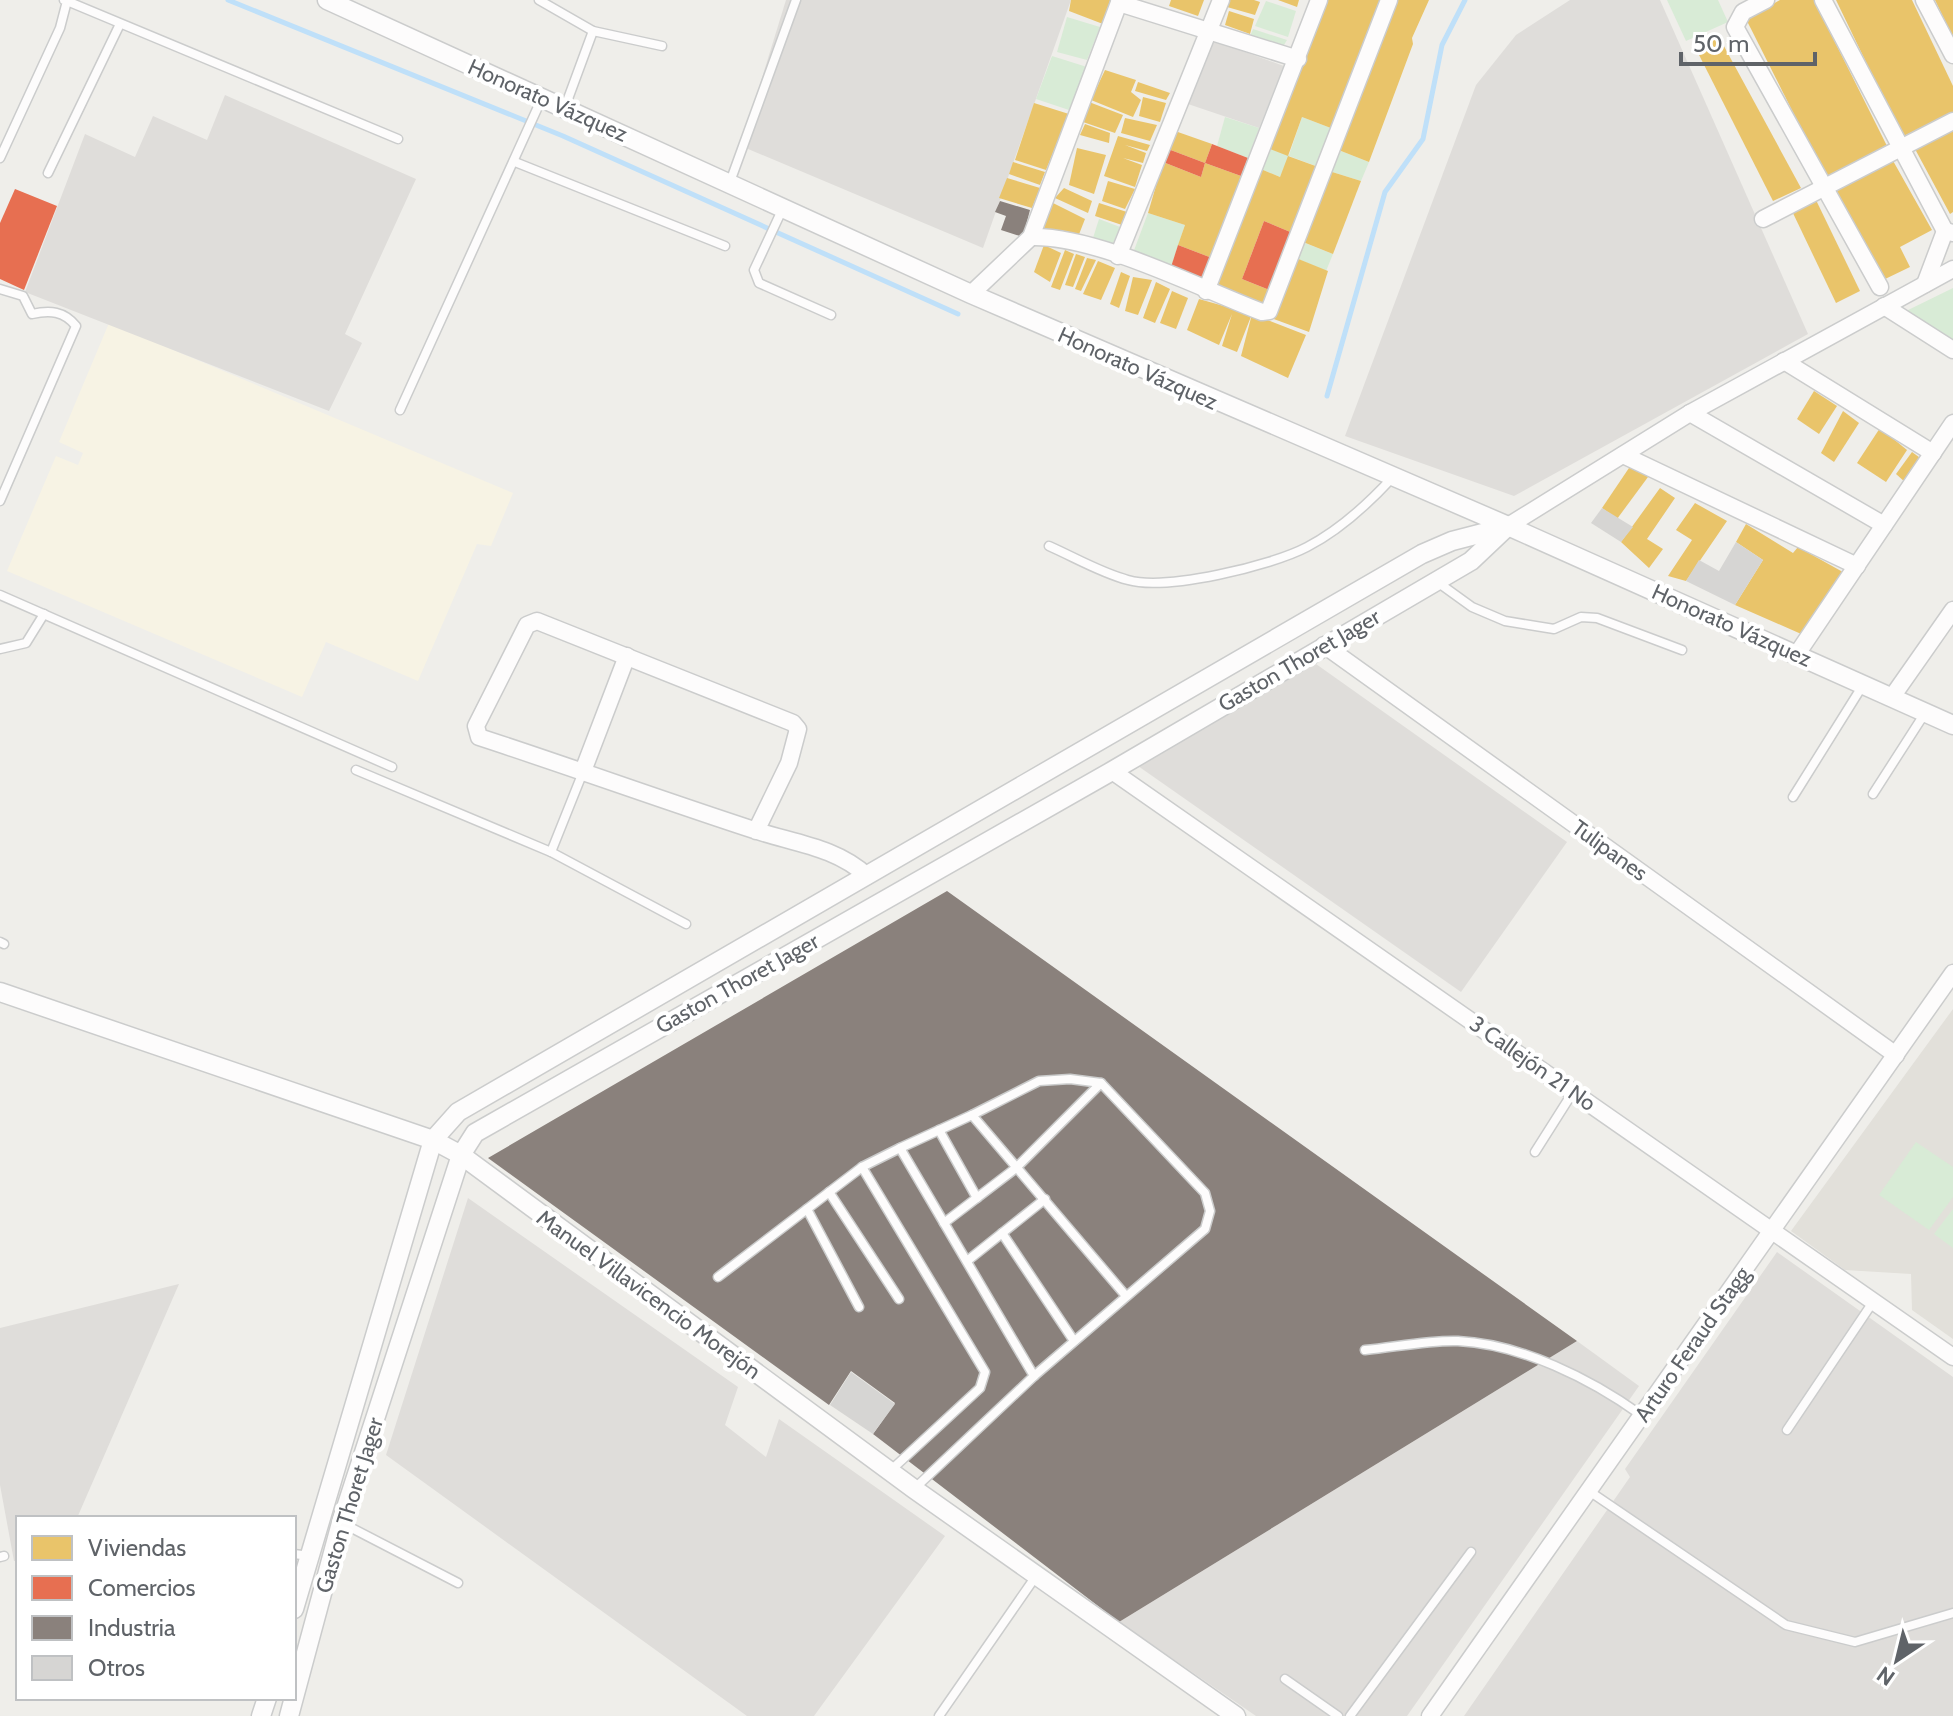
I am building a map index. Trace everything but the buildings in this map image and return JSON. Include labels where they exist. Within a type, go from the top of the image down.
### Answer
[{"type":"street","name":"Honorato Vázquez","points":[[327,0],[539,107],[565,108],[971,294],[1508,526],[1953,725]]},
{"type":"street","points":[[1118,256],[1221,0]]},
{"type":"street","points":[[1206,291],[1319,0]]},
{"type":"street","points":[[1031,237],[1049,237],[1118,256],[1262,312],[1269,311],[1389,0]]},
{"type":"street","points":[[1766,0],[1743,12],[1735,27],[1880,287]]},
{"type":"street","points":[[1823,0],[1949,232],[1925,284]]},
{"type":"street","points":[[1924,0],[1953,55]]},
{"type":"street","points":[[971,294],[1031,237],[1120,1],[1210,33],[1298,59]]},
{"type":"street","points":[[1763,219],[1953,121]]},
{"type":"street","name":"Gaston Thoret Jager","points":[[296,1690],[341,1523],[461,1155],[475,1133],[1112,771],[1471,561],[1508,526],[1690,413],[1953,269]]},
{"type":"street","points":[[1884,306],[1953,350]]},
{"type":"street","points":[[1784,361],[1933,453]]},
{"type":"street","points":[[1690,413],[1884,525]]},
{"type":"street","points":[[1797,654],[1953,423]]},
{"type":"street","points":[[1623,455],[1857,566]]},
{"type":"street","name":"Gaston Thoret Jager","points":[[296,1596],[302,1555],[433,1140],[473,1101],[1422,554],[1452,541],[1508,526]]},
{"type":"street","points":[[1892,697],[1953,610]]},
{"type":"street","points":[[756,831],[789,763],[798,729],[793,723],[537,621],[527,625],[476,726],[479,737],[756,831],[850,861],[867,876]]},
{"type":"street","name":"Tulipanes","points":[[1324,645],[1896,1055]]},
{"type":"street","points":[[583,771],[627,656]]},
{"type":"street","name":"3 Callejón 21 No","points":[[1112,771],[1953,1357]]},
{"type":"street","name":"Arturo Feraud Stagg","points":[[1430,1716],[1953,973]]},
{"type":"street","name":"Manuel Villavicencio Morejón","points":[[0,992],[433,1140],[461,1155],[914,1489],[1236,1716]]},
{"type":"lane","points":[[539,0],[593,31],[662,46]]},
{"type":"lane","points":[[730,182],[796,0]]},
{"type":"lane","points":[[0,158],[60,28],[65,1],[398,139]]},
{"type":"lane","points":[[48,173],[120,24]]},
{"type":"lane","points":[[565,108],[593,31]]},
{"type":"lane","points":[[400,410],[539,107]]},
{"type":"lane","points":[[515,162],[725,246]]},
{"type":"lane","points":[[783,207],[754,270],[759,283],[831,315]]},
{"type":"lane","points":[[0,289],[23,296],[32,314],[53,310],[70,318],[76,326],[0,501]]},
{"type":"lane","points":[[1049,546],[1129,581],[1168,583],[1208,578],[1305,548],[1349,520],[1393,478]]},
{"type":"lane","points":[[1436,581],[1472,607],[1505,621],[1554,629],[1581,617],[1597,618],[1682,650]]},
{"type":"lane","points":[[0,595],[392,767]]},
{"type":"lane","points":[[0,649],[26,643],[44,614]]},
{"type":"lane","points":[[1793,797],[1864,684]]},
{"type":"lane","points":[[1873,794],[1926,712]]},
{"type":"lane","points":[[356,770],[551,852],[686,924]]},
{"type":"lane","points":[[551,852],[583,771]]},
{"type":"lane","points":[[718,1277],[862,1167],[1039,1081],[1070,1079],[1101,1083],[1205,1193],[1210,1211],[1205,1229],[1034,1376],[914,1489]]},
{"type":"lane","points":[[944,1223],[1016,1168],[1101,1083]]},
{"type":"lane","points":[[1535,1152],[1573,1092]]},
{"type":"lane","points":[[972,1115],[1126,1296]]},
{"type":"lane","points":[[939,1130],[977,1198]]},
{"type":"lane","points":[[900,1148],[1034,1376]]},
{"type":"lane","points":[[862,1167],[985,1372],[980,1388],[890,1471]]},
{"type":"lane","points":[[829,1192],[899,1299]]},
{"type":"lane","points":[[967,1261],[1045,1199]]},
{"type":"lane","points":[[807,1209],[859,1307]]},
{"type":"lane","points":[[1002,1233],[1074,1341]]},
{"type":"lane","points":[[1787,1430],[1874,1301]]},
{"type":"lane","points":[[1365,1350],[1458,1341],[1497,1347],[1561,1371],[1642,1416]]},
{"type":"lane","points":[[1589,1491],[1786,1625],[1855,1642],[1953,1613]]},
{"type":"lane","points":[[341,1523],[458,1583]]},
{"type":"lane","points":[[1350,1716],[1471,1552]]},
{"type":"lane","points":[[939,1716],[1037,1576]]},
{"type":"lane","points":[[1285,1679],[1338,1716]]},
{"type":"shaded area","points":[[786,0],[1071,0],[983,248],[741,146]]},
{"type":"shaded area","points":[[1570,0],[1660,0],[1808,334],[1514,496],[1345,436],[1476,85],[1516,35]]},
{"type":"shaded area","points":[[1212,40],[1284,66],[1259,128],[1188,104]]},
{"type":"shaded area","points":[[225,95],[416,179],[345,334],[362,343],[329,411],[25,292],[85,134],[135,157],[153,116],[207,140]]},
{"type":"shaded area","points":[[109,323],[513,493],[491,546],[477,544],[418,681],[326,642],[302,697],[7,571],[56,456],[78,465],[83,453],[59,442]]},
{"type":"shaded area","points":[[1316,664],[1567,842],[1461,992],[1138,766]]},
{"type":"shaded area","points":[[1953,1009],[1953,1339],[1912,1310],[1911,1274],[1845,1270],[1791,1231]]},
{"type":"shaded area","points":[[468,1198],[738,1387],[725,1425],[766,1457],[779,1419],[945,1536],[814,1716],[747,1716],[386,1455]]},
{"type":"shaded area","points":[[1777,1252],[1953,1377],[1953,1716],[1464,1716],[1630,1477],[1625,1469]]},
{"type":"shaded area","points":[[179,1284],[78,1516],[16,1516],[16,1561],[0,1485],[0,1328]]},
{"type":"shaded area","points":[[1577,1341],[1639,1386],[1407,1716],[1256,1716],[1119,1622]]},
{"type":"green space","points":[[1667,0],[1718,0],[1728,22],[1686,41]]},
{"type":"green space","points":[[1266,1],[1296,11],[1288,37],[1255,26]]},
{"type":"green space","points":[[1067,17],[1100,27],[1087,60],[1057,52]]},
{"type":"green space","points":[[1253,29],[1287,40],[1281,50],[1249,39]]},
{"type":"green space","points":[[1052,56],[1087,67],[1069,110],[1036,99]]},
{"type":"green space","points":[[1225,117],[1259,128],[1248,158],[1217,146]]},
{"type":"green space","points":[[1302,117],[1336,130],[1321,168],[1289,156],[1280,177],[1256,167],[1265,147],[1289,155]]},
{"type":"green space","points":[[1336,149],[1369,162],[1361,181],[1329,171]]},
{"type":"green space","points":[[1148,213],[1185,225],[1171,267],[1133,253]]},
{"type":"green space","points":[[1099,219],[1120,227],[1111,248],[1092,241]]},
{"type":"green space","points":[[1305,243],[1333,254],[1326,271],[1298,259]]},
{"type":"green space","points":[[1953,288],[1953,346],[1902,313]]},
{"type":"green space","points":[[1916,1142],[1953,1167],[1953,1197],[1929,1230],[1879,1195]]},
{"type":"green space","points":[[1953,1209],[1953,1248],[1934,1234]]},
{"type":"waterway","points":[[228,0],[563,136],[958,314]]},
{"type":"waterway","points":[[1327,396],[1385,192],[1423,139],[1442,45],[1465,0]]}]
